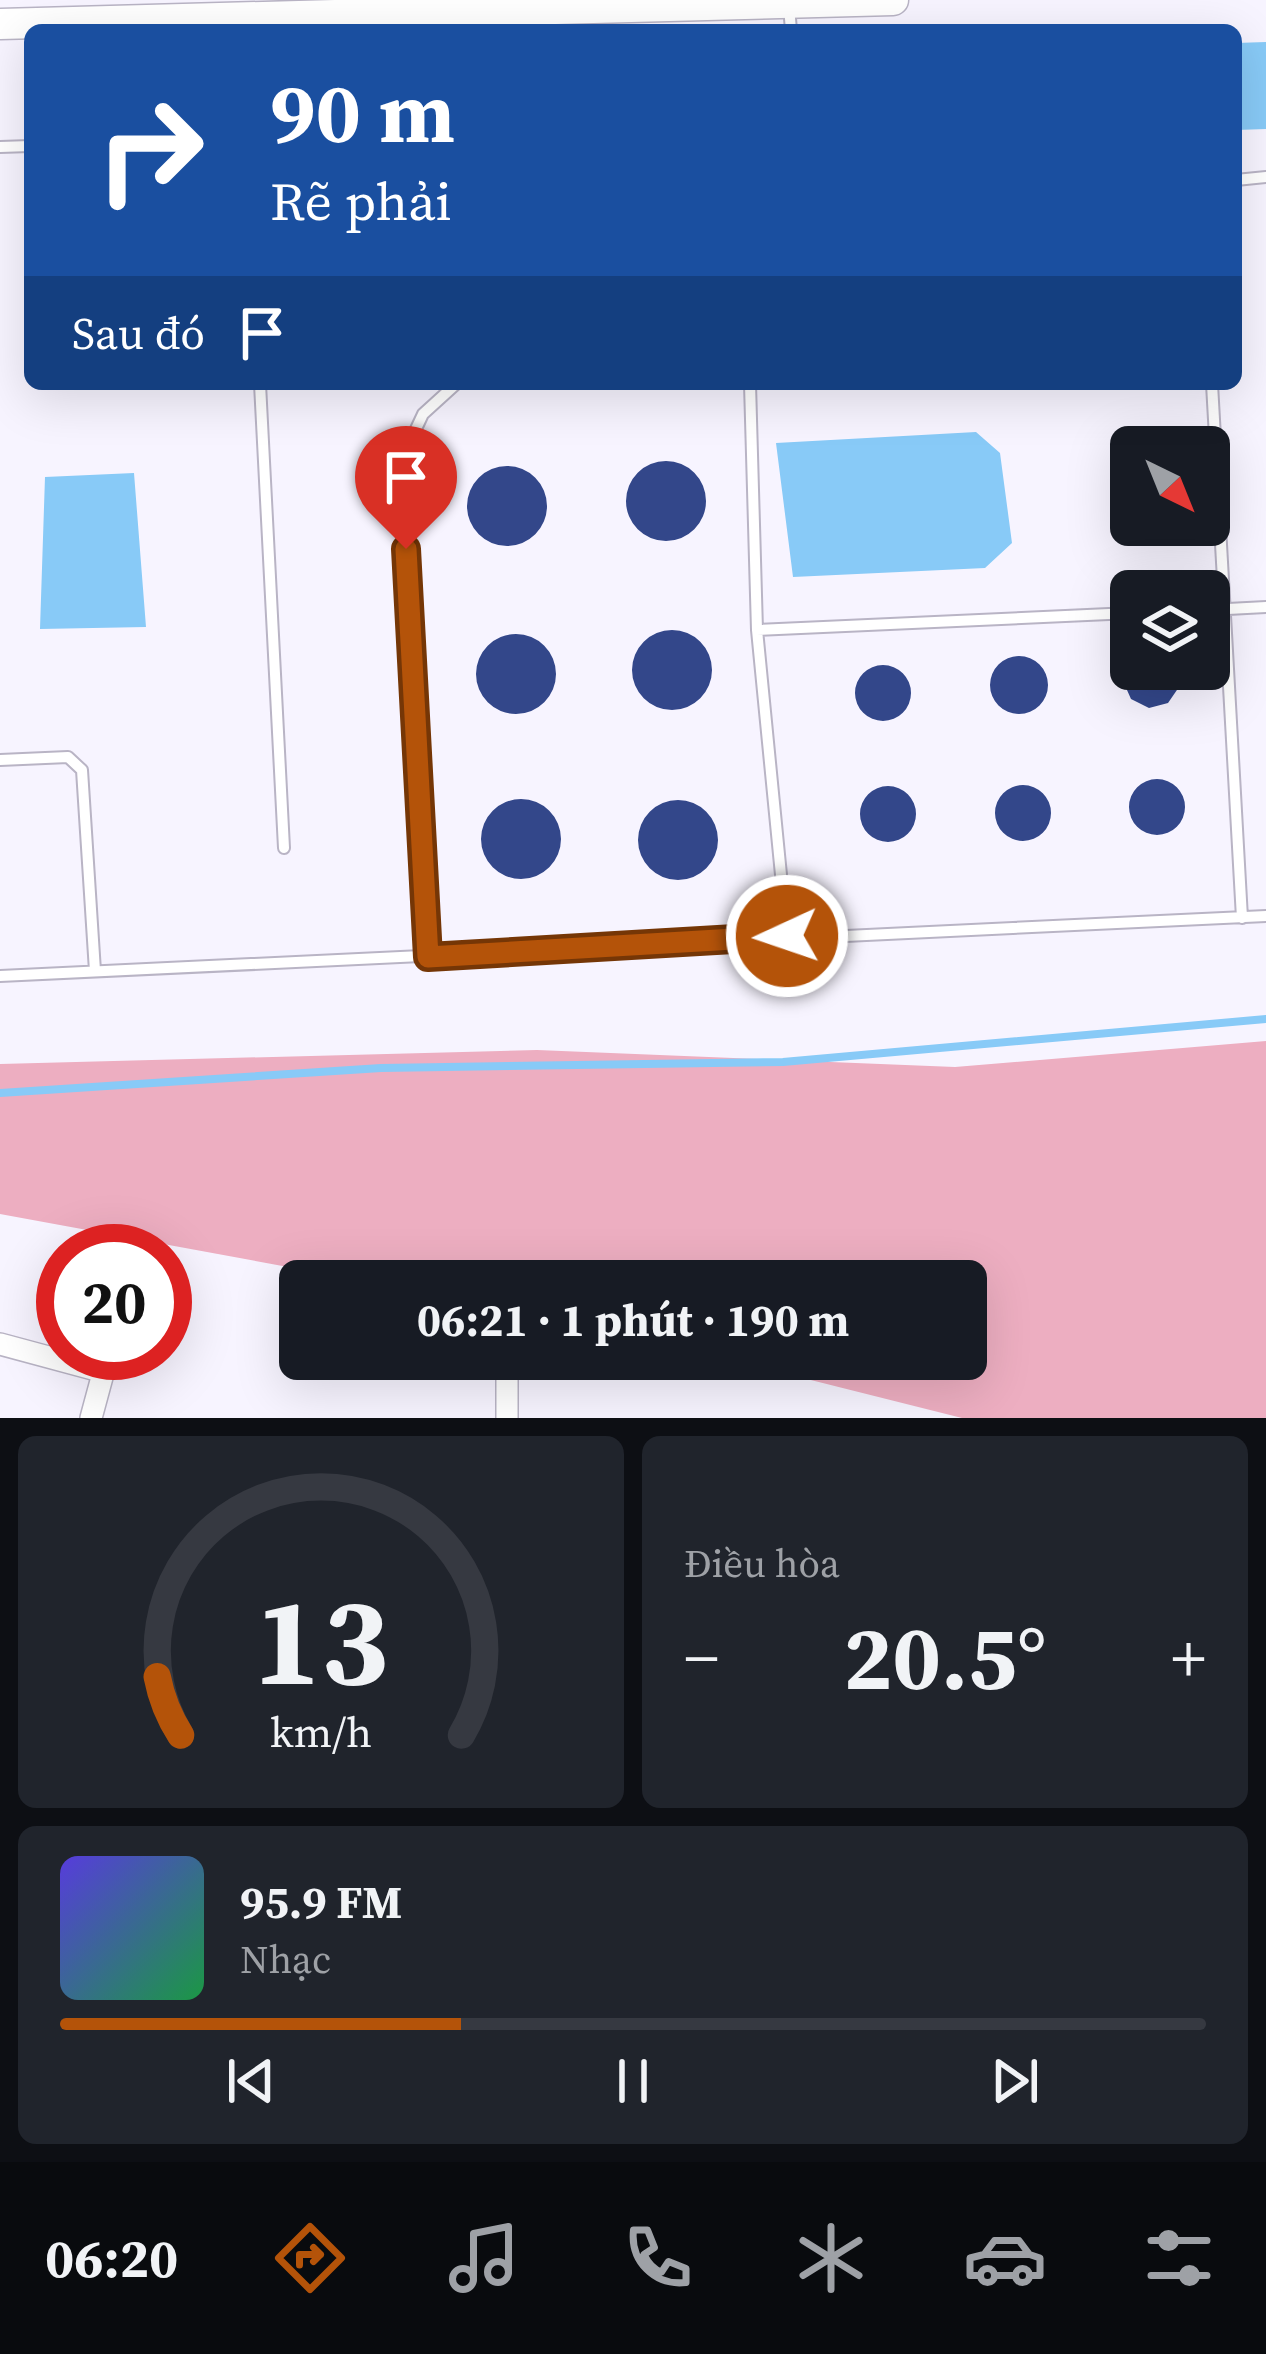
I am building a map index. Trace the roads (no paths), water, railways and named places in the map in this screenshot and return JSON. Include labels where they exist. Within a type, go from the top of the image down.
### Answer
[{"type":"street","points":[[0,25],[210,9],[716,4],[790,12],[893,0]]},
{"type":"street","points":[[0,1344],[36,1351]]},
{"type":"street","points":[[91,1418],[102,1380]]},
{"type":"street","points":[[507,1380],[508,1418]]},
{"type":"lane","points":[[260,390],[284,848]]},
{"type":"lane","points":[[428,957],[402,459],[423,415],[450,390]]},
{"type":"lane","points":[[750,390],[758,630],[787,936]]},
{"type":"lane","points":[[1212,390],[1215,570]]},
{"type":"lane","points":[[1230,609],[1266,607]]},
{"type":"lane","points":[[758,630],[1110,615]]},
{"type":"lane","points":[[1223,690],[1243,918]]},
{"type":"lane","points":[[0,760],[68,757],[82,770],[95,971]]},
{"type":"lane","points":[[0,976],[1266,916]]},
{"type":"water","points":[[1266,42],[1266,129],[1242,130],[1242,43]]},
{"type":"water","points":[[976,432],[1000,453],[1012,543],[985,568],[793,577],[776,443]]},
{"type":"water","points":[[134,473],[146,627],[40,629],[45,477]]},
{"type":"waterway","points":[[0,1093],[381,1068],[783,1062],[1266,1019]]}]
